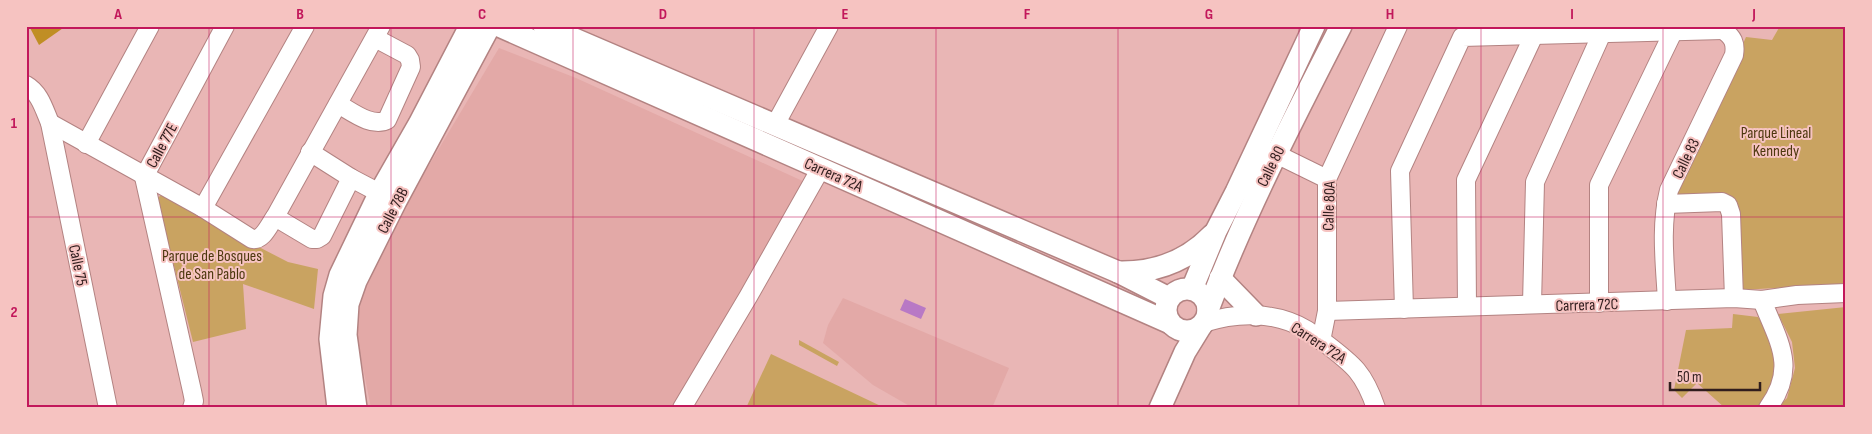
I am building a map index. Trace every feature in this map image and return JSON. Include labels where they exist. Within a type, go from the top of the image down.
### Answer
[{"type":"main road","name":"Calle 78B","points":[[356,408],[346,335],[348,304],[388,198],[419,124],[470,26]]},
{"type":"main road","name":"Calle 78B","points":[[338,408],[330,339],[334,296],[340,275],[388,198],[418,160],[487,31],[486,26]]},
{"type":"main road","name":"Carrera 72A","points":[[499,26],[1171,324]]},
{"type":"main road","name":"Carrera 72A","points":[[544,26],[1118,272],[1169,298]]},
{"type":"main road","name":"Calle 80","points":[[1160,408],[1179,366],[1205,318],[1314,26]]},
{"type":"main road","name":"Calle 80","points":[[1192,289],[1216,231],[1341,26]]},
{"type":"main road","points":[[472,60],[499,45],[522,37]]},
{"type":"main road","points":[[418,160],[413,150],[419,124]]},
{"type":"main road","points":[[903,204],[910,182]]},
{"type":"main road","points":[[1118,272],[1136,272],[1172,264],[1203,244],[1216,231]]},
{"type":"main road","points":[[1220,278],[1246,315]]},
{"type":"main road","points":[[1192,289],[1203,297],[1205,318],[1190,331],[1178,330],[1171,324],[1166,311],[1169,298],[1179,290],[1192,289]]},
{"type":"main road","name":"Calle 80","points":[[1171,324],[1177,343],[1179,366]]},
{"type":"street","points":[[86,144],[150,26]]},
{"type":"street","name":"Calle 77E","points":[[192,399],[144,177],[225,26]]},
{"type":"street","points":[[202,208],[305,26]]},
{"type":"street","points":[[775,125],[829,26]]},
{"type":"street","name":"Calle 80A","points":[[1321,341],[1327,312],[1327,179],[1398,26]]},
{"type":"street","points":[[1404,309],[1400,171],[1462,37],[1534,35],[1579,30],[1602,33],[1673,32],[1723,28]]},
{"type":"street","name":"Calle 83","points":[[1667,301],[1663,225],[1666,204],[1669,190],[1734,55],[1735,46],[1731,36],[1723,28]]},
{"type":"street","points":[[50,123],[256,240],[260,238],[275,217],[378,32],[407,55],[411,67],[387,120],[382,123],[373,122],[338,104]]},
{"type":"street","points":[[1599,303],[1599,185],[1673,32]]},
{"type":"street","points":[[1532,304],[1535,182],[1602,33]]},
{"type":"street","points":[[1467,306],[1466,180],[1534,35]]},
{"type":"street","name":"Calle 75","points":[[26,85],[34,91],[40,100],[50,123],[108,408]]},
{"type":"street","points":[[1266,151],[1327,179]]},
{"type":"street","points":[[310,152],[351,178],[388,198]]},
{"type":"street","points":[[682,408],[821,168]]},
{"type":"street","points":[[275,217],[312,239],[317,239],[322,236],[351,178]]},
{"type":"street","points":[[1666,204],[1722,202],[1728,205],[1731,214],[1734,298]]},
{"type":"street","name":"Carrera 72C","points":[[1327,312],[1734,298],[1762,300],[1798,295],[1846,294]]},
{"type":"street","points":[[1762,300],[1783,353],[1784,372],[1778,394],[1768,408]]},
{"type":"street","name":"Carrera 72A","points":[[1205,318],[1216,319],[1246,315],[1274,317],[1291,322],[1307,330],[1351,362],[1360,372],[1369,386],[1376,408]]},
{"type":"shaded area","points":[[29,26],[66,26],[39,45]]},
{"type":"shaded area","points":[[499,48],[576,78],[807,183],[678,408],[371,408],[358,343],[357,326],[362,293],[369,274],[413,192]]},
{"type":"shaded area","points":[[843,298],[1009,368],[992,408],[913,408],[873,385],[823,343],[828,325]]},
{"type":"shaded area","points":[[905,299],[926,308],[921,319],[900,310]]},
{"type":"green space","name":"Parque Lineal Kennedy","points":[[1780,26],[1846,26],[1846,284],[1741,290],[1738,210],[1735,199],[1726,193],[1674,196],[1746,37],[1772,40]]},
{"type":"green space","name":"Parque de Bosques de San Pablo","points":[[165,193],[288,262],[318,269],[314,309],[243,284],[246,329],[193,342],[157,198]]},
{"type":"green space","points":[[1846,307],[1846,408],[1777,408],[1787,398],[1795,368],[1792,342],[1778,314]]},
{"type":"green space","points":[[1733,314],[1758,317],[1770,340],[1777,359],[1777,365],[1773,382],[1767,394],[1756,408],[1725,408],[1697,383],[1682,398],[1674,390],[1686,330],[1732,328]]},
{"type":"green space","points":[[799,340],[839,362],[837,366],[799,345]]},
{"type":"green space","points":[[771,354],[885,408],[746,408]]}]
